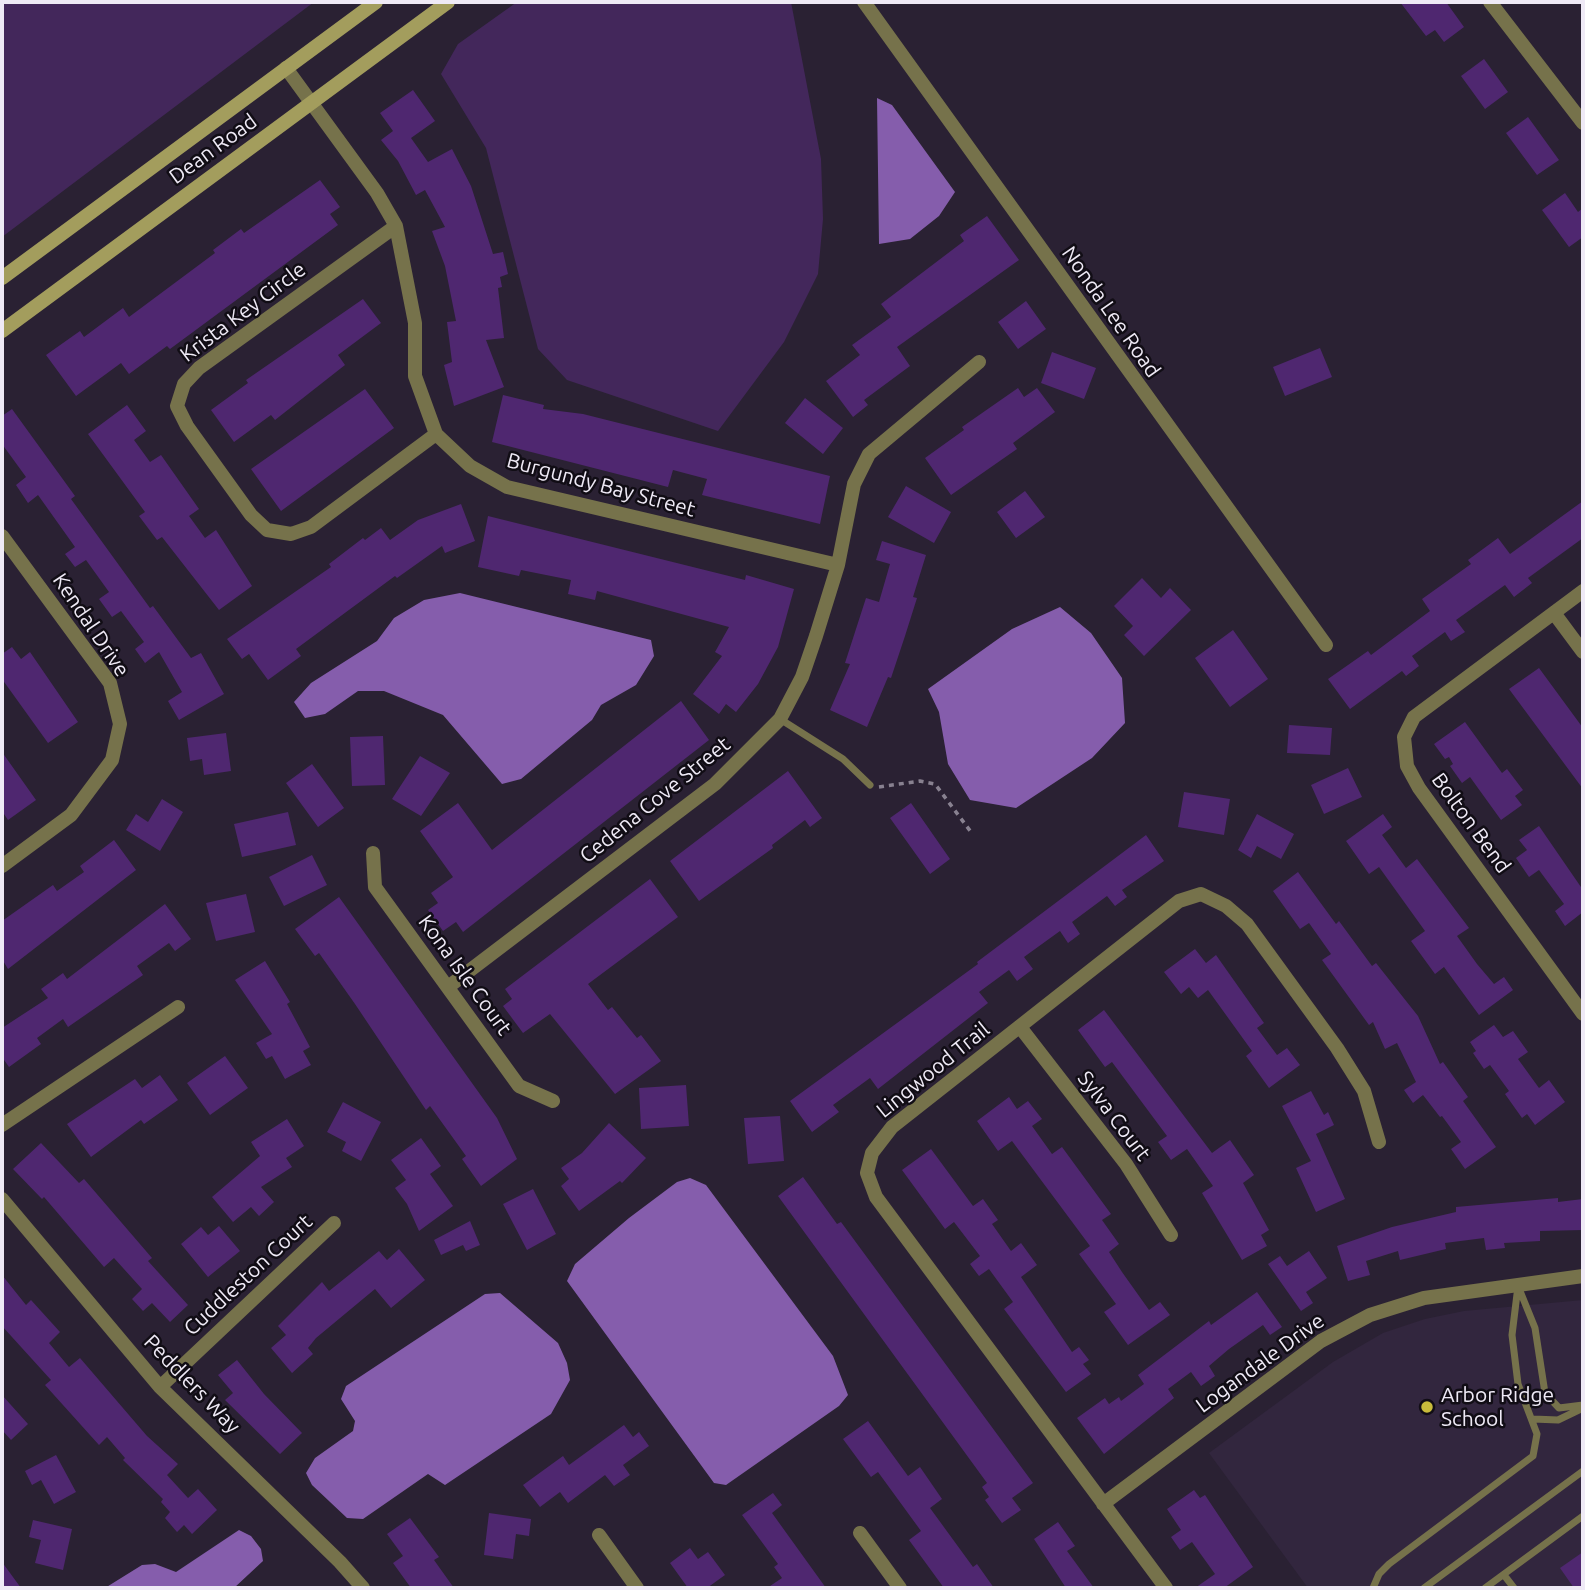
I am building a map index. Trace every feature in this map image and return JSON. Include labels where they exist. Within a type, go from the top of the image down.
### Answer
[{"type":"main road","name":"Dean Road","points":[[2,278],[376,2]]},
{"type":"main road","name":"Dean Road","points":[[2,331],[448,2]]},
{"type":"street","name":"Nonda Lee Road","points":[[864,2],[1326,645]]},
{"type":"street","points":[[1490,2],[1583,123]]},
{"type":"street","name":"Burgundy Bay Street","points":[[286,68],[377,193],[396,226],[415,323],[415,376],[436,435],[470,466],[507,487],[838,565]]},
{"type":"street","name":"Krista Key Circle","points":[[396,226],[199,368],[184,384],[177,405],[187,426],[251,515],[267,530],[291,534],[311,527],[436,435]]},
{"type":"street","name":"Cedena Cove Street","points":[[448,987],[715,784],[779,719],[802,677],[838,565],[855,484],[869,454],[979,362]]},
{"type":"street","name":"Kendal Drive","points":[[2,536],[110,683],[120,724],[113,760],[71,815],[2,866]]},
{"type":"street","name":"Bolton Bend","points":[[1583,591],[1414,717],[1404,737],[1407,766],[1419,788],[1583,1014]]},
{"type":"street","points":[[1554,612],[1583,652]]},
{"type":"street","name":"Kona Isle Court","points":[[373,853],[376,887],[519,1086],[553,1101]]},
{"type":"street","name":"Lingwood Trail","points":[[1166,1588],[876,1197],[867,1173],[873,1153],[892,1127],[1179,901],[1201,894],[1226,906],[1247,924],[1338,1048],[1364,1091],[1379,1142]]},
{"type":"street","points":[[2,1125],[178,1007]]},
{"type":"street","name":"Sylva Court","points":[[1020,1027],[1126,1164],[1171,1235]]},
{"type":"street","name":"Peddlers Way","points":[[2,1199],[160,1387],[340,1562],[362,1588]]},
{"type":"street","name":"Cuddleston Court","points":[[160,1387],[334,1223]]},
{"type":"street","name":"Logandale Drive","points":[[1103,1504],[1321,1340],[1370,1315],[1424,1298],[1583,1276]]},
{"type":"street","points":[[860,1533],[900,1588]]},
{"type":"street","points":[[599,1535],[637,1588]]},
{"type":"lane","points":[[779,719],[843,759],[870,785]]},
{"type":"lane","points":[[1518,1285],[1535,1328],[1545,1393],[1559,1408],[1583,1406]]},
{"type":"lane","points":[[1373,1588],[1379,1574],[1389,1564],[1530,1459],[1536,1443],[1533,1419],[1520,1391],[1514,1362],[1512,1331],[1518,1285]]},
{"type":"lane","points":[[1533,1419],[1558,1420],[1583,1406]]},
{"type":"lane","points":[[1424,1588],[1583,1471]]},
{"type":"lane","points":[[1485,1588],[1583,1516]]},
{"type":"lane","points":[[1504,1575],[1514,1588]]},
{"type":"path","points":[[870,785],[887,788],[909,782],[935,784],[971,832]]},
{"type":"shaded area","points":[[2,2],[314,2],[2,237]]},
{"type":"shaded area","points":[[517,2],[791,2],[821,159],[823,219],[818,274],[784,342],[718,431],[567,380],[538,349],[486,148],[441,74],[458,44]]},
{"type":"shaded area","points":[[877,98],[892,105],[955,192],[939,216],[910,239],[879,244]]},
{"type":"shaded area","points":[[460,593],[651,640],[654,656],[636,685],[601,705],[592,720],[521,779],[502,784],[443,715],[384,691],[358,691],[325,714],[305,718],[294,702],[311,683],[377,641],[394,618],[424,600]]},
{"type":"shaded area","points":[[1060,607],[1091,633],[1122,678],[1125,723],[1092,758],[1016,808],[970,800],[948,764],[939,712],[928,689],[1012,629]]},
{"type":"shaded area","points":[[690,1178],[706,1185],[833,1356],[848,1395],[839,1406],[726,1485],[714,1483],[567,1281],[575,1264],[629,1218],[677,1182]]},
{"type":"shaded area","points":[[500,1293],[558,1343],[567,1363],[570,1380],[551,1414],[445,1485],[428,1474],[363,1519],[347,1518],[312,1485],[306,1473],[315,1458],[353,1431],[355,1421],[341,1399],[346,1386],[485,1294]]},
{"type":"shaded area","name":"Arbor Ridge School","points":[[1583,1300],[1583,1588],[1308,1588],[1209,1453],[1333,1362],[1383,1333],[1425,1319],[1464,1311]]},
{"type":"shaded area","points":[[239,1530],[251,1536],[261,1549],[263,1561],[234,1588],[105,1588],[142,1565],[155,1564],[176,1572]]},
{"type":"building","points":[[1400,2],[1446,2],[1464,27],[1444,42],[1435,30],[1426,36]]},
{"type":"building","points":[[1484,59],[1508,92],[1485,109],[1461,76]]},
{"type":"building","points":[[413,90],[435,121],[411,138],[428,162],[452,149],[471,186],[493,254],[503,252],[508,274],[500,277],[502,287],[498,288],[504,338],[486,340],[504,387],[454,406],[444,365],[452,362],[447,322],[456,321],[445,266],[432,231],[445,227],[425,190],[416,195],[398,161],[381,140],[393,131],[380,113]]},
{"type":"building","points":[[1528,117],[1559,160],[1537,175],[1506,133]]},
{"type":"building","points":[[320,180],[340,207],[330,214],[338,225],[170,349],[167,346],[129,374],[121,363],[76,396],[46,355],[80,331],[84,337],[123,308],[129,317],[215,253],[213,250],[241,229],[244,233]]},
{"type":"building","points":[[1565,193],[1578,212],[1583,208],[1583,237],[1569,247],[1542,210]]},
{"type":"building","points":[[987,216],[1019,260],[897,347],[910,366],[864,400],[868,405],[853,417],[826,381],[860,355],[852,345],[891,317],[881,304],[964,241],[960,235]]},
{"type":"building","points":[[363,299],[381,323],[338,355],[345,365],[275,420],[271,415],[234,442],[211,410],[248,383],[246,380]]},
{"type":"building","points":[[1026,301],[1046,329],[1018,349],[998,322]]},
{"type":"building","points":[[1320,348],[1332,377],[1285,396],[1273,367]]},
{"type":"building","points":[[1052,352],[1096,368],[1084,399],[1041,383]]},
{"type":"building","points":[[1018,388],[1024,397],[1037,388],[1055,412],[1013,443],[1017,449],[951,495],[925,458],[964,430],[962,427]]},
{"type":"building","points":[[365,389],[394,428],[281,511],[251,469]]},
{"type":"building","points":[[503,395],[544,405],[543,409],[583,414],[830,476],[820,524],[702,495],[707,479],[673,470],[668,487],[492,442]]},
{"type":"building","points":[[805,398],[843,428],[823,454],[785,423]]},
{"type":"building","points":[[127,405],[146,431],[134,440],[150,462],[161,455],[199,509],[189,516],[205,538],[216,530],[252,586],[219,610],[162,537],[157,540],[139,516],[145,512],[88,434]]},
{"type":"building","points":[[12,409],[75,496],[71,499],[150,608],[153,606],[191,658],[201,653],[224,694],[179,720],[168,701],[182,692],[159,652],[145,663],[135,649],[144,642],[121,611],[112,617],[99,599],[109,592],[86,560],[75,567],[65,554],[75,547],[38,495],[28,503],[16,485],[26,477],[2,444],[2,416]]},
{"type":"building","points":[[906,486],[951,512],[934,543],[888,517]]},
{"type":"building","points":[[1025,491],[1045,517],[1016,538],[997,512]]},
{"type":"building","points":[[1583,501],[1583,538],[1528,578],[1532,583],[1514,597],[1505,585],[1456,620],[1465,632],[1451,641],[1445,632],[1412,656],[1419,666],[1406,676],[1402,671],[1350,709],[1328,679],[1368,651],[1371,655],[1430,611],[1422,599],[1471,564],[1468,560],[1498,538],[1510,554]]},
{"type":"building","points":[[461,504],[475,541],[445,553],[442,546],[397,578],[395,576],[296,649],[301,656],[268,680],[249,654],[242,659],[227,639],[331,567],[329,564],[363,538],[365,540],[381,528],[390,540],[418,520]]},
{"type":"building","points":[[488,516],[745,580],[746,575],[794,589],[778,647],[758,684],[736,712],[726,704],[719,714],[693,694],[722,656],[715,652],[729,627],[597,591],[595,600],[568,594],[571,580],[521,570],[519,576],[478,567]]},
{"type":"building","points":[[882,541],[926,555],[913,597],[917,598],[891,678],[888,677],[867,727],[830,710],[850,664],[845,663],[866,598],[879,602],[890,564],[876,560]]},
{"type":"building","points":[[1142,578],[1161,598],[1170,588],[1191,610],[1144,656],[1124,635],[1133,626],[1114,606]]},
{"type":"building","points":[[1233,630],[1268,679],[1230,707],[1195,658]]},
{"type":"building","points":[[12,647],[21,659],[30,652],[78,722],[48,743],[2,679],[2,654]]},
{"type":"building","points":[[1539,668],[1583,728],[1583,789],[1509,689]]},
{"type":"building","points":[[681,701],[709,740],[463,932],[456,922],[443,931],[428,910],[438,903],[431,893],[453,877],[420,831],[458,803],[492,850]]},
{"type":"building","points":[[1465,722],[1502,773],[1507,769],[1523,790],[1515,796],[1522,805],[1501,820],[1470,777],[1462,783],[1450,766],[1453,764],[1449,757],[1445,759],[1434,744]]},
{"type":"building","points":[[1289,725],[1332,728],[1330,755],[1287,753]]},
{"type":"building","points":[[226,733],[231,771],[204,775],[202,759],[190,761],[187,738]]},
{"type":"building","points":[[383,736],[385,785],[352,786],[350,737]]},
{"type":"building","points":[[2,752],[36,800],[8,820],[2,811]]},
{"type":"building","points":[[420,756],[450,773],[421,816],[392,799]]},
{"type":"building","points":[[312,764],[344,808],[318,827],[286,783]]},
{"type":"building","points":[[1348,768],[1362,797],[1324,814],[1311,785]]},
{"type":"building","points":[[788,771],[822,818],[810,827],[805,820],[772,845],[773,848],[699,901],[670,861]]},
{"type":"building","points":[[1184,792],[1230,799],[1224,835],[1178,827]]},
{"type":"building","points":[[162,799],[183,812],[160,851],[126,830],[136,814],[148,822]]},
{"type":"building","points":[[911,803],[950,859],[930,874],[890,818]]},
{"type":"building","points":[[288,812],[296,845],[242,857],[234,824]]},
{"type":"building","points":[[1257,814],[1294,834],[1281,859],[1257,846],[1251,858],[1238,850]]},
{"type":"building","points":[[1383,814],[1392,827],[1382,835],[1406,868],[1417,859],[1469,928],[1457,936],[1477,964],[1494,984],[1504,977],[1513,990],[1479,1015],[1444,967],[1435,974],[1411,941],[1425,931],[1379,867],[1369,874],[1346,841]]},
{"type":"building","points":[[1539,826],[1583,890],[1583,912],[1565,926],[1555,911],[1564,904],[1539,870],[1529,877],[1516,858],[1527,850],[1519,840]]},
{"type":"building","points":[[1146,835],[1164,861],[1122,890],[1127,897],[1115,906],[1107,896],[1072,922],[1080,934],[1068,943],[1060,931],[1024,957],[1033,969],[1017,981],[1009,970],[979,992],[988,1003],[878,1089],[870,1078],[833,1105],[839,1112],[812,1132],[790,1101],[978,964],[977,962]]},
{"type":"building","points":[[114,840],[136,870],[8,969],[2,959],[2,921],[53,885],[57,891],[84,872],[80,866]]},
{"type":"building","points":[[312,855],[327,885],[284,906],[269,877]]},
{"type":"building","points":[[1298,872],[1336,924],[1339,921],[1372,966],[1376,963],[1418,1016],[1440,1064],[1443,1062],[1468,1097],[1463,1101],[1496,1147],[1465,1169],[1451,1149],[1461,1142],[1442,1116],[1440,1117],[1423,1095],[1413,1103],[1404,1090],[1416,1082],[1397,1043],[1385,1049],[1373,1022],[1369,1025],[1322,960],[1331,954],[1309,923],[1300,929],[1273,891]]},
{"type":"building","points":[[650,879],[678,917],[588,984],[608,1010],[612,1007],[637,1038],[641,1035],[661,1061],[615,1094],[550,1014],[523,1033],[503,1006],[512,999],[505,989]]},
{"type":"building","points":[[246,894],[255,932],[216,941],[206,903]]},
{"type":"building","points":[[339,897],[497,1118],[517,1159],[481,1186],[462,1159],[466,1156],[430,1106],[426,1110],[319,953],[315,956],[295,929]]},
{"type":"building","points":[[165,904],[191,939],[175,951],[169,943],[137,966],[143,975],[68,1027],[63,1019],[37,1038],[41,1044],[9,1067],[2,1057],[2,1028],[48,998],[41,989],[63,973],[67,979]]},
{"type":"building","points":[[1195,949],[1206,963],[1216,955],[1264,1023],[1257,1028],[1277,1055],[1287,1048],[1300,1065],[1269,1088],[1246,1056],[1252,1051],[1208,990],[1198,998],[1189,987],[1181,994],[1164,972]]},
{"type":"building","points":[[265,961],[290,1002],[287,1004],[310,1047],[303,1051],[311,1065],[285,1079],[272,1056],[266,1059],[256,1043],[272,1034],[235,980]]},
{"type":"building","points":[[1104,1010],[1212,1153],[1230,1140],[1254,1175],[1243,1183],[1269,1230],[1261,1235],[1267,1246],[1242,1260],[1202,1193],[1213,1186],[1187,1149],[1171,1160],[1158,1142],[1167,1136],[1112,1062],[1105,1067],[1078,1030]]},
{"type":"building","points":[[1494,1025],[1503,1037],[1513,1031],[1528,1052],[1518,1059],[1539,1088],[1549,1080],[1565,1102],[1535,1125],[1527,1114],[1522,1118],[1505,1094],[1509,1091],[1490,1065],[1484,1069],[1473,1053],[1476,1051],[1470,1042]]},
{"type":"building","points":[[225,1056],[248,1088],[210,1115],[187,1083]]},
{"type":"building","points":[[160,1075],[178,1100],[144,1124],[141,1120],[91,1157],[67,1124],[135,1079],[142,1088]]},
{"type":"building","points":[[686,1085],[689,1126],[641,1129],[639,1088]]},
{"type":"building","points":[[1311,1091],[1324,1115],[1328,1112],[1334,1125],[1316,1134],[1345,1199],[1316,1212],[1296,1168],[1311,1161],[1282,1106]]},
{"type":"building","points":[[1009,1097],[1017,1109],[1028,1101],[1042,1119],[1032,1126],[1052,1154],[1062,1147],[1111,1214],[1102,1220],[1119,1244],[1109,1252],[1149,1310],[1160,1302],[1170,1315],[1128,1345],[1104,1312],[1116,1304],[1079,1254],[1090,1246],[1012,1141],[998,1151],[977,1121]]},
{"type":"building","points":[[343,1102],[381,1122],[361,1161],[342,1151],[346,1142],[327,1132]]},
{"type":"building","points":[[780,1116],[784,1161],[748,1164],[744,1118]]},
{"type":"building","points":[[287,1119],[304,1146],[286,1158],[292,1167],[261,1187],[274,1202],[259,1216],[251,1207],[233,1222],[212,1197],[260,1156],[251,1142]]},
{"type":"building","points":[[609,1123],[646,1158],[622,1183],[620,1181],[579,1211],[561,1186],[569,1179],[561,1168],[582,1153]]},
{"type":"building","points":[[421,1138],[441,1166],[430,1174],[453,1206],[419,1231],[407,1204],[395,1188],[406,1180],[391,1160]]},
{"type":"building","points":[[41,1143],[79,1183],[84,1179],[152,1258],[148,1261],[188,1305],[170,1322],[152,1303],[143,1311],[132,1299],[142,1289],[114,1258],[104,1267],[44,1197],[42,1199],[13,1169]]},
{"type":"building","points":[[931,1149],[973,1206],[983,1199],[998,1220],[992,1224],[1011,1251],[1021,1243],[1037,1265],[1021,1277],[1072,1352],[1079,1347],[1089,1360],[1083,1364],[1091,1374],[1066,1392],[1004,1309],[1013,1302],[989,1269],[979,1276],[970,1264],[980,1256],[954,1222],[945,1229],[902,1170]]},
{"type":"building","points":[[803,1177],[837,1224],[841,1222],[1033,1483],[1012,1498],[1021,1510],[1002,1523],[985,1500],[989,1497],[982,1487],[987,1483],[778,1196]]},
{"type":"building","points":[[533,1189],[556,1234],[527,1250],[503,1204]]},
{"type":"building","points":[[1558,1198],[1558,1202],[1583,1199],[1583,1230],[1540,1231],[1540,1241],[1504,1243],[1505,1248],[1486,1250],[1484,1238],[1445,1243],[1446,1249],[1400,1260],[1398,1251],[1366,1261],[1370,1275],[1348,1281],[1337,1246],[1392,1227],[1456,1212],[1456,1207]]},
{"type":"building","points":[[470,1221],[480,1245],[466,1251],[463,1245],[441,1255],[434,1240]]},
{"type":"building","points":[[219,1226],[240,1251],[208,1277],[181,1244],[201,1227],[208,1235]]},
{"type":"building","points":[[399,1249],[425,1280],[391,1308],[375,1289],[316,1338],[308,1348],[313,1354],[292,1373],[271,1348],[286,1335],[278,1326],[322,1282],[329,1291],[379,1251],[387,1260]]},
{"type":"building","points":[[1309,1251],[1327,1278],[1306,1292],[1313,1303],[1301,1311],[1268,1264],[1280,1256],[1287,1266]]},
{"type":"building","points":[[2,1275],[26,1305],[31,1300],[60,1332],[49,1343],[69,1367],[80,1358],[147,1436],[178,1464],[167,1475],[188,1498],[198,1489],[217,1510],[192,1534],[184,1525],[177,1532],[165,1518],[170,1512],[161,1502],[163,1499],[123,1460],[125,1458],[107,1437],[99,1445],[45,1385],[51,1380],[2,1326]]},
{"type":"building","points":[[1257,1292],[1282,1327],[1270,1335],[1263,1325],[1229,1349],[1209,1366],[1215,1376],[1201,1386],[1191,1372],[1168,1389],[1174,1398],[1104,1454],[1077,1418],[1105,1398],[1109,1404],[1119,1397],[1121,1401],[1144,1384],[1138,1375],[1209,1321],[1211,1325]]},
{"type":"building","points":[[237,1360],[264,1394],[302,1433],[280,1454],[225,1400],[233,1393],[218,1375]]},
{"type":"building","points":[[2,1395],[28,1424],[11,1440],[2,1430]]},
{"type":"building","points":[[868,1421],[908,1476],[920,1467],[942,1499],[930,1508],[973,1567],[977,1564],[994,1588],[944,1588],[909,1540],[921,1531],[878,1472],[871,1477],[843,1439]]},
{"type":"building","points":[[624,1425],[633,1437],[639,1432],[649,1446],[623,1465],[630,1475],[614,1486],[605,1475],[568,1503],[560,1492],[540,1507],[523,1485],[563,1456],[569,1465]]},
{"type":"building","points":[[56,1455],[76,1492],[54,1504],[41,1480],[32,1485],[25,1471]]},
{"type":"building","points":[[1194,1490],[1200,1498],[1205,1495],[1253,1567],[1224,1588],[1195,1588],[1215,1574],[1192,1542],[1180,1550],[1171,1537],[1181,1530],[1167,1509]]},
{"type":"building","points":[[773,1493],[782,1505],[772,1513],[826,1588],[767,1588],[782,1578],[774,1567],[778,1564],[742,1515]]},
{"type":"building","points":[[489,1513],[531,1519],[529,1536],[516,1534],[513,1559],[484,1555]]},
{"type":"building","points":[[410,1518],[439,1557],[434,1560],[454,1588],[411,1588],[393,1563],[403,1556],[387,1534]]},
{"type":"building","points":[[33,1520],[72,1529],[63,1570],[35,1563],[41,1540],[29,1537]]},
{"type":"building","points":[[1058,1522],[1075,1546],[1067,1551],[1094,1588],[1066,1588],[1034,1539]]},
{"type":"building","points":[[690,1548],[698,1559],[708,1552],[725,1575],[707,1588],[688,1588],[670,1563]]},
{"type":"building","points":[[1583,1552],[1583,1588],[1574,1588],[1560,1568]]},
{"type":"building","points":[[2,1562],[21,1588],[2,1588]]},
{"type":"place","name":"Arbor Ridge School","points":[[1427,1407]]}]
